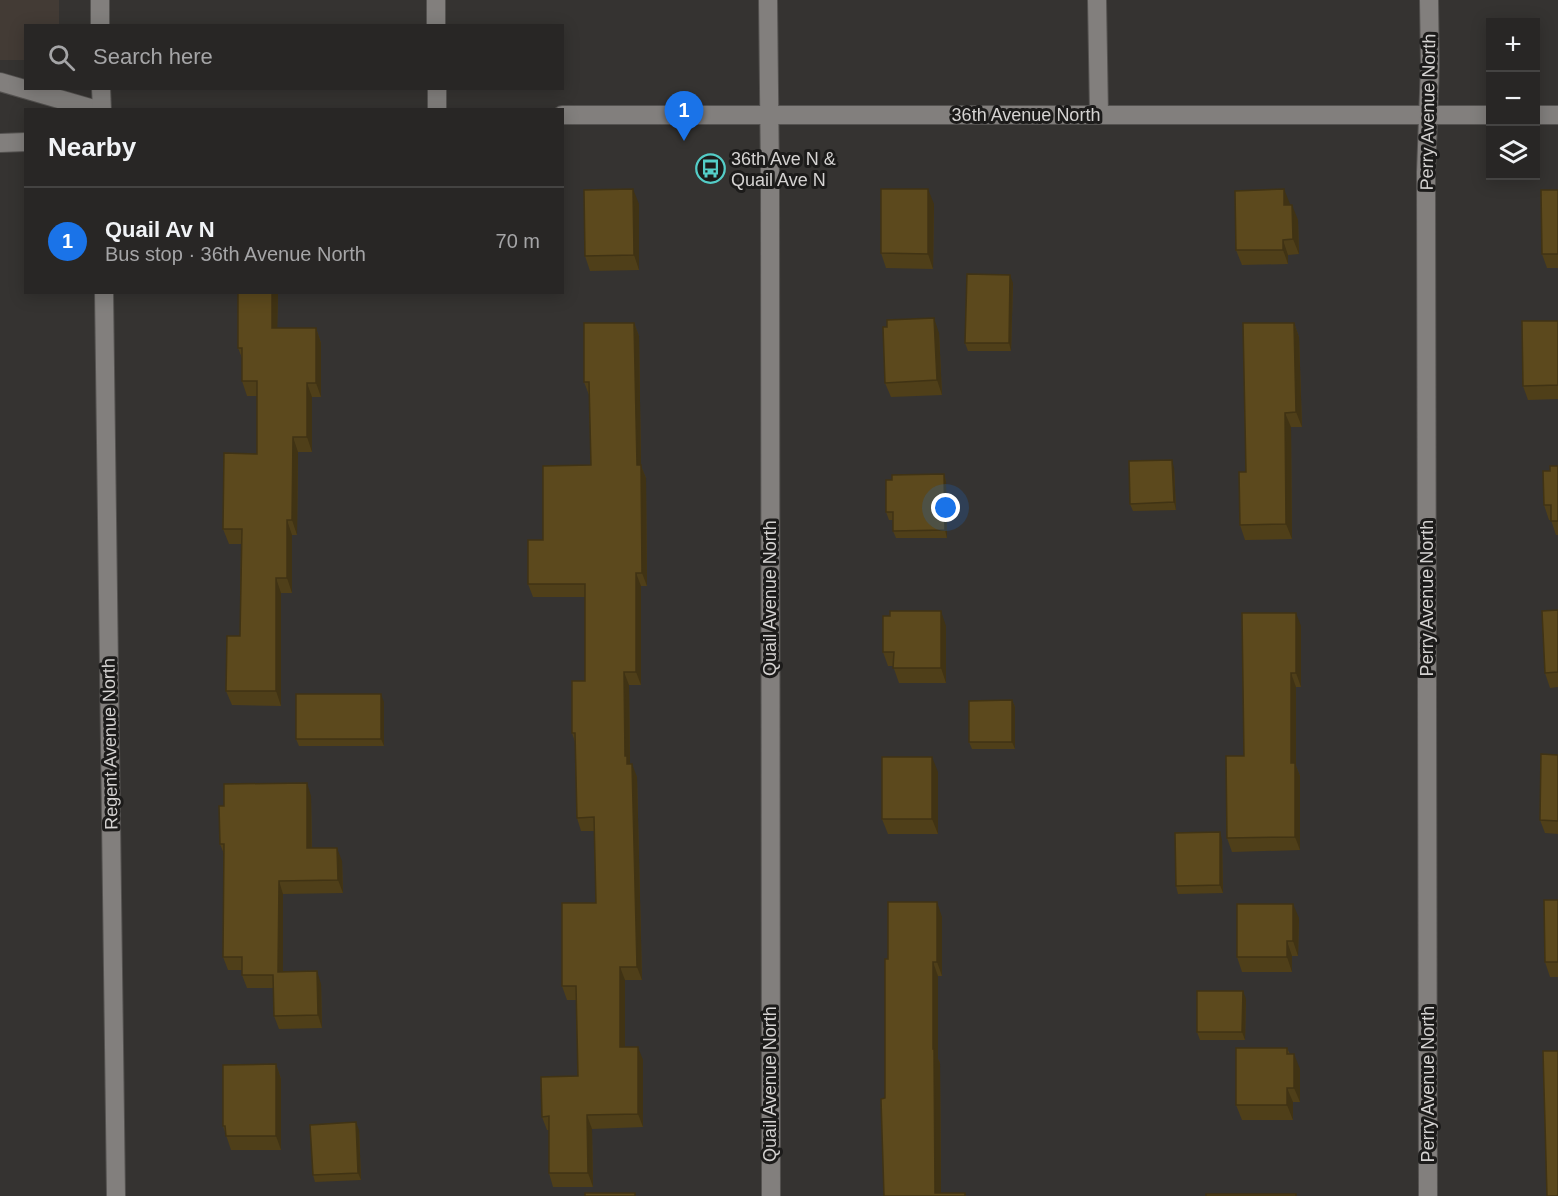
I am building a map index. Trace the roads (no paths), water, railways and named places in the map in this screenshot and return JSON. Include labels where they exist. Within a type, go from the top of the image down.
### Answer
[{"type":"street","points":[[99,0],[100,24]]},
{"type":"street","points":[[436,0],[436,24]]},
{"type":"street","name":"Quail Avenue North","points":[[768,0],[771,1196]]},
{"type":"street","points":[[1097,0],[1099,114]]},
{"type":"street","name":"Perry Avenue North","points":[[1428,1196],[1426,196],[1430,66],[1429,0]]},
{"type":"street","points":[[0,82],[24,89]]},
{"type":"street","points":[[28,90],[90,108]]},
{"type":"street","points":[[101,90],[102,108]]},
{"type":"street","points":[[437,90],[437,108]]},
{"type":"street","name":"36th Avenue North","points":[[564,115],[1486,115]]},
{"type":"street","points":[[1540,115],[1558,115]]},
{"type":"street","points":[[0,143],[24,142]]},
{"type":"street","name":"Regent Avenue North","points":[[104,294],[116,1196]]},
{"type":"place","name":"Quail Av N","points":[[684,141]]},
{"type":"place","name":"36th Ave N & Quail Ave N","points":[[710,169]]}]
